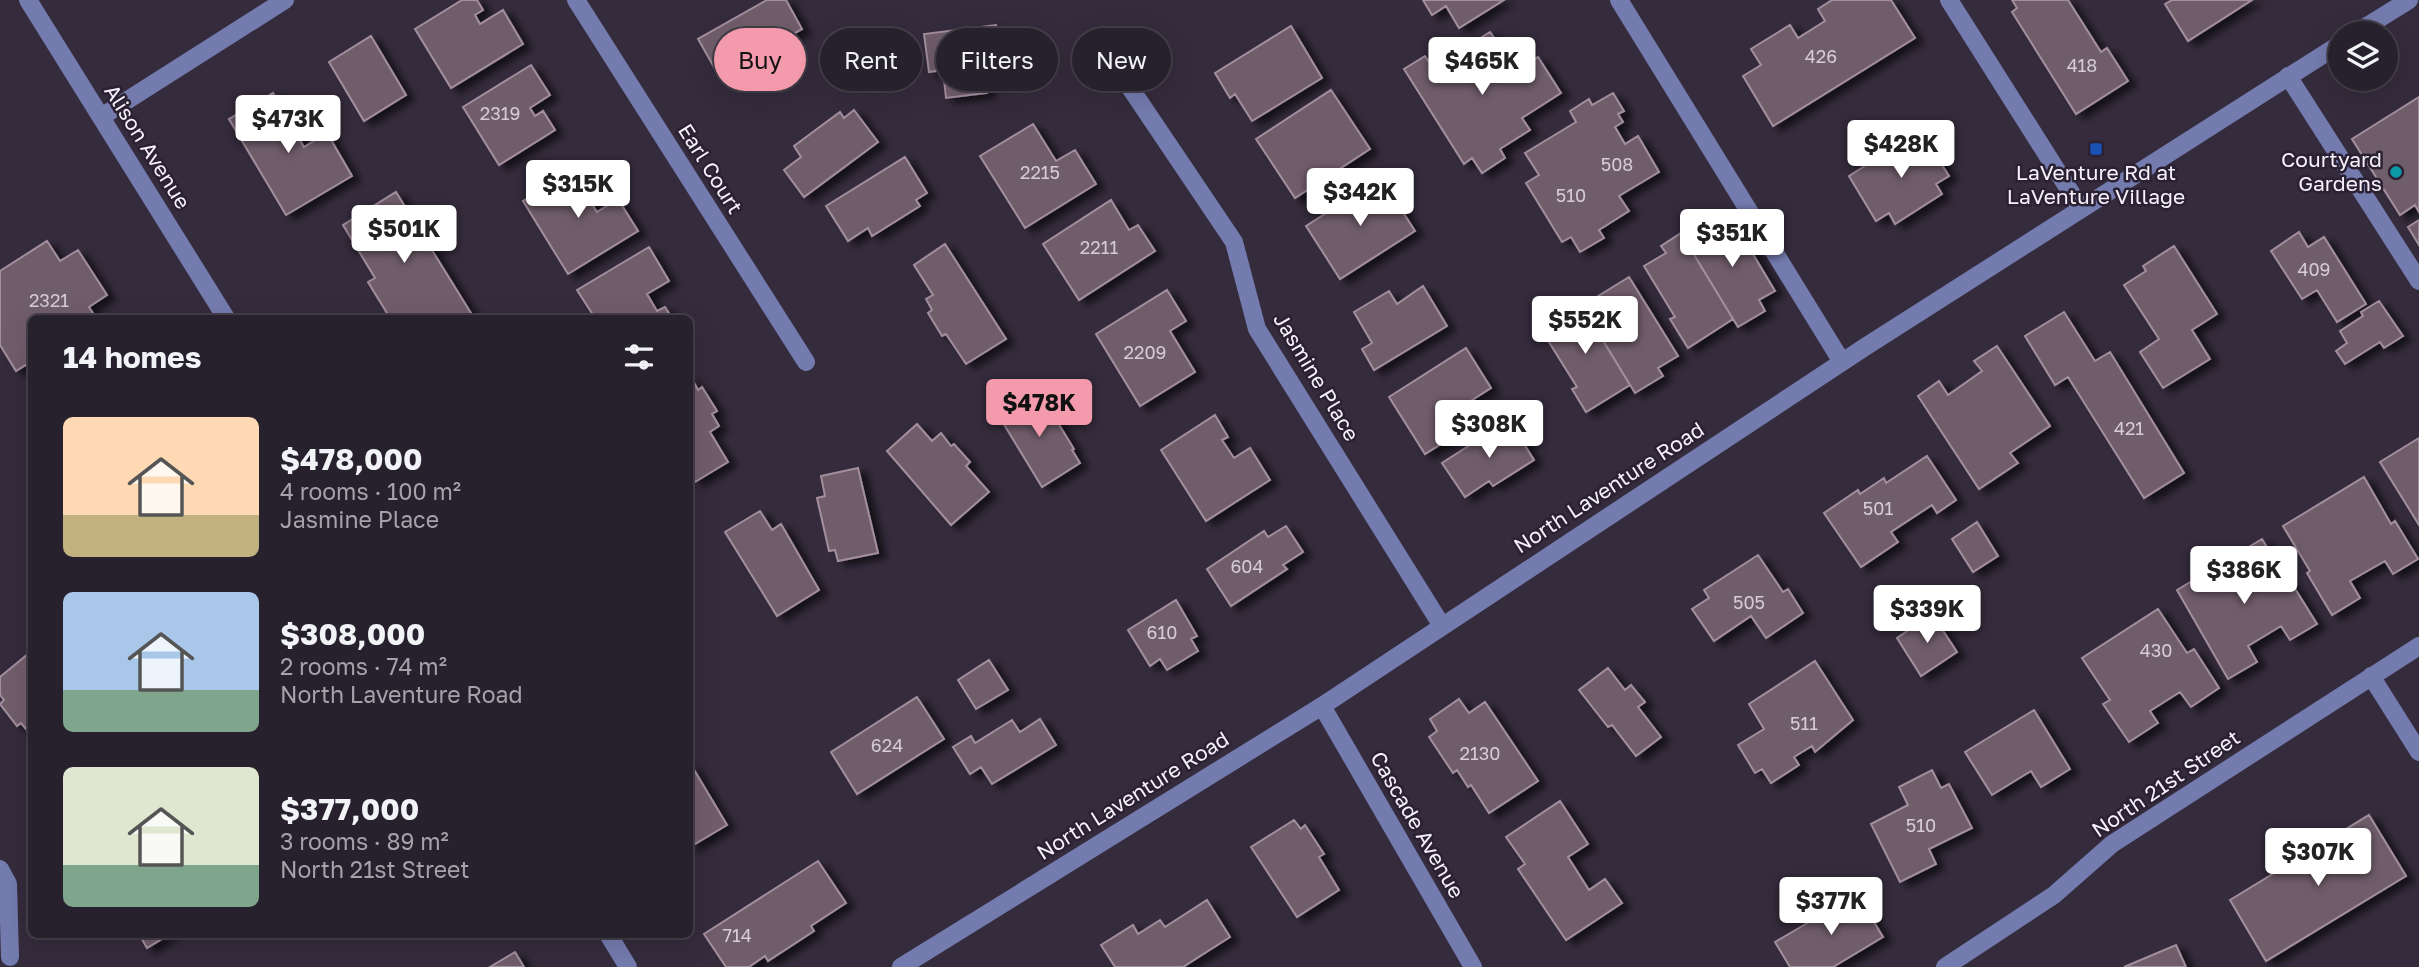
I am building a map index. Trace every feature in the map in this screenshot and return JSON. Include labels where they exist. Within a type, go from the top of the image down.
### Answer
[{"type":"street","name":"Alison Avenue","points":[[28,0],[224,315]]},
{"type":"street","points":[[101,117],[285,0]]},
{"type":"street","name":"Earl Court","points":[[576,0],[806,362]]},
{"type":"street","points":[[1619,0],[1842,362]]},
{"type":"street","points":[[1949,0],[2080,208]]},
{"type":"street","points":[[2375,21],[2409,0]]},
{"type":"street","name":"North Laventure Road","points":[[901,967],[1322,706],[1842,362],[2328,51]]},
{"type":"street","points":[[2288,76],[2419,281]]},
{"type":"street","name":"Jasmine Place","points":[[1132,91],[1234,242],[1257,329],[1442,626]]},
{"type":"street","name":"North 21st Street","points":[[1945,967],[2054,895],[2112,844],[2419,646]]},
{"type":"street","points":[[2371,676],[2419,752]]},
{"type":"street","name":"Cascade Avenue","points":[[1322,706],[1473,967]]},
{"type":"street","points":[[0,869],[8,884],[10,957]]},
{"type":"street","points":[[610,938],[628,967]]},
{"type":"building","points":[[462,0],[477,0],[483,10],[475,15],[480,24],[503,10],[523,44],[451,88],[415,29]]},
{"type":"building","points":[[767,0],[786,0],[801,28],[717,28]]},
{"type":"building","points":[[1423,0],[1504,0],[1459,28],[1446,6],[1432,15]]},
{"type":"building","points":[[1832,0],[1891,0],[1915,38],[1773,126],[1743,76],[1761,65],[1751,49],[1790,25],[1798,38],[1825,21],[1818,9]]},
{"type":"building","points":[[2012,0],[2068,0],[2101,52],[2107,48],[2128,81],[2076,114],[2012,12],[2017,8]]},
{"type":"building","points":[[2172,0],[2252,0],[2188,41],[2165,4]]},
{"type":"building","points":[[996,25],[996,28],[972,28]]},
{"type":"building","points":[[1291,26],[1322,78],[1252,121],[1235,94],[1230,98],[1215,73]]},
{"type":"building","points":[[714,30],[714,67],[698,39]]},
{"type":"building","points":[[936,32],[936,71],[929,72],[924,34]]},
{"type":"building","points":[[1490,32],[1498,43],[1506,38],[1524,66],[1538,57],[1561,93],[1522,118],[1530,130],[1500,149],[1505,158],[1482,173],[1472,158],[1464,164],[1404,69],[1425,56],[1431,65],[1467,42],[1469,45]]},
{"type":"building","points":[[371,36],[406,95],[364,121],[329,62]]},
{"type":"building","points":[[531,65],[550,95],[530,108],[535,116],[543,111],[555,130],[499,165],[463,107]]},
{"type":"building","points":[[1331,90],[1370,149],[1295,198],[1256,139]]},
{"type":"building","points":[[945,91],[987,93],[946,98]]},
{"type":"building","points":[[273,93],[304,147],[327,133],[352,176],[286,215],[229,119]]},
{"type":"building","points":[[1613,93],[1624,111],[1618,114],[1623,122],[1615,127],[1625,144],[1638,136],[1659,172],[1619,196],[1629,211],[1599,230],[1604,238],[1580,252],[1571,237],[1562,242],[1526,183],[1539,175],[1525,153],[1576,122],[1570,111],[1589,99],[1592,105]]},
{"type":"building","name":"Courtyard Gardens","points":[[2419,97],[2419,212],[2415,205],[2400,215],[2352,139]]},
{"type":"building","points":[[854,110],[878,142],[804,197],[784,170],[801,157],[794,146],[840,112],[844,118]]},
{"type":"building","points":[[1033,124],[1056,161],[1075,150],[1096,184],[1025,228],[980,156]]},
{"type":"building","points":[[1920,131],[1949,176],[1936,184],[1942,194],[1895,224],[1889,213],[1876,221],[1849,176]]},
{"type":"building","points":[[905,157],[927,193],[916,200],[920,206],[872,236],[868,228],[848,241],[826,206]]},
{"type":"building","points":[[583,163],[597,186],[585,193],[597,212],[618,199],[638,231],[568,274],[523,201]]},
{"type":"building","points":[[1381,178],[1415,231],[1340,279],[1306,226]]},
{"type":"building","points":[[396,192],[472,315],[388,315],[368,282],[375,278],[343,225]]},
{"type":"building","points":[[1111,200],[1129,230],[1138,225],[1155,251],[1079,300],[1043,244]]},
{"type":"building","points":[[1729,214],[1775,291],[1759,300],[1765,311],[1738,327],[1685,240]]},
{"type":"building","name":"Courtyard Gardens","points":[[2419,220],[2419,245],[2408,227]]},
{"type":"building","points":[[2299,232],[2308,247],[2324,237],[2366,304],[2337,322],[2317,290],[2302,299],[2271,251]]},
{"type":"building","points":[[1681,233],[1733,319],[1688,348],[1670,319],[1675,317],[1644,266],[1666,253],[1661,246]]},
{"type":"building","points":[[47,241],[60,261],[78,250],[107,295],[89,307],[94,315],[28,315],[28,364],[16,371],[0,345],[0,271]]},
{"type":"building","points":[[945,244],[1006,339],[966,364],[946,334],[942,336],[928,313],[932,310],[926,299],[933,295],[914,265]]},
{"type":"building","points":[[2174,246],[2217,314],[2192,330],[2210,359],[2163,388],[2140,352],[2159,339],[2124,285],[2146,271],[2143,266]]},
{"type":"building","points":[[649,247],[669,281],[647,294],[657,311],[665,307],[670,315],[593,315],[577,290]]},
{"type":"building","points":[[1629,277],[1678,356],[1658,368],[1663,376],[1635,393],[1582,306]]},
{"type":"building","points":[[1423,286],[1447,326],[1374,370],[1362,349],[1372,343],[1354,312],[1389,291],[1397,304]]},
{"type":"building","points":[[1167,290],[1186,321],[1170,331],[1195,372],[1140,406],[1096,334]]},
{"type":"building","points":[[1577,298],[1630,385],[1586,412],[1572,389],[1577,387],[1542,331],[1562,318],[1556,310]]},
{"type":"building","points":[[2379,301],[2403,336],[2384,348],[2380,342],[2345,364],[2336,351],[2347,343],[2340,331],[2363,316],[2361,312]]},
{"type":"building","points":[[2064,312],[2095,361],[2110,352],[2184,473],[2144,498],[2068,377],[2055,385],[2025,336]]},
{"type":"building","points":[[1997,346],[2050,426],[2010,453],[2018,463],[1979,489],[1918,396],[1939,381],[1948,395],[1982,371],[1974,361]]},
{"type":"building","points":[[1466,348],[1491,388],[1466,404],[1476,422],[1425,454],[1389,397]]},
{"type":"building","points":[[693,381],[698,390],[702,387],[717,411],[712,414],[719,426],[710,432],[728,462],[695,482]]},
{"type":"building","points":[[1031,393],[1041,408],[1047,405],[1080,463],[1042,487],[997,413]]},
{"type":"building","points":[[1215,415],[1228,437],[1222,440],[1234,458],[1250,448],[1270,480],[1206,521],[1161,450]]},
{"type":"building","points":[[1509,420],[1534,460],[1493,486],[1489,481],[1465,497],[1442,463]]},
{"type":"building","points":[[917,424],[932,441],[941,433],[951,446],[954,444],[970,462],[966,466],[989,492],[951,525],[887,451]]},
{"type":"building","points":[[2419,438],[2419,525],[2380,462]]},
{"type":"building","points":[[1927,456],[1956,500],[1937,513],[1932,505],[1891,532],[1898,542],[1861,567],[1824,513],[1858,490],[1860,494],[1884,478],[1886,483]]},
{"type":"building","points":[[858,468],[878,553],[838,561],[835,550],[829,551],[817,498],[825,496],[821,476]]},
{"type":"building","points":[[2364,477],[2391,524],[2395,521],[2418,559],[2393,574],[2385,561],[2350,581],[2360,598],[2332,615],[2283,526]]},
{"type":"building","points":[[760,511],[772,530],[781,524],[819,590],[777,616],[725,532]]},
{"type":"building","points":[[1977,522],[1998,556],[1973,572],[1952,539]]},
{"type":"building","points":[[1286,526],[1303,552],[1283,565],[1287,569],[1231,606],[1207,569],[1264,531],[1268,537]]},
{"type":"building","points":[[2262,539],[2317,624],[2290,640],[2281,626],[2248,646],[2257,662],[2228,679],[2177,590]]},
{"type":"building","points":[[1758,555],[1783,592],[1788,589],[1803,613],[1766,638],[1751,616],[1714,641],[1692,609],[1709,598],[1704,590]]},
{"type":"building","points":[[1176,600],[1197,636],[1191,639],[1198,651],[1167,670],[1160,659],[1150,666],[1128,630]]},
{"type":"building","points":[[2158,609],[2187,653],[2194,649],[2219,688],[2191,707],[2180,692],[2150,711],[2158,723],[2129,742],[2103,704],[2110,700],[2082,658]]},
{"type":"building","points":[[1932,614],[1957,652],[1921,676],[1897,638]]},
{"type":"building","points":[[28,654],[28,731],[21,723],[17,726],[0,704],[4,700],[0,695],[0,677]]},
{"type":"building","points":[[989,660],[1008,690],[976,709],[958,680]]},
{"type":"building","points":[[1815,661],[1853,720],[1815,752],[1812,746],[1794,757],[1799,765],[1771,783],[1762,769],[1755,773],[1738,745],[1764,729],[1749,704]]},
{"type":"building","points":[[1608,668],[1625,690],[1631,685],[1645,702],[1638,707],[1661,737],[1636,756],[1612,725],[1608,727],[1579,690]]},
{"type":"building","points":[[917,697],[944,739],[857,794],[831,752]]},
{"type":"building","points":[[1459,699],[1469,713],[1485,702],[1538,781],[1489,813],[1471,785],[1468,787],[1457,770],[1453,773],[1429,737],[1437,731],[1430,719]]},
{"type":"building","points":[[2034,710],[2070,769],[2041,787],[2031,771],[1992,795],[1965,752]]},
{"type":"building","points":[[1040,719],[1056,745],[992,784],[981,767],[970,774],[953,747],[971,736],[975,743],[1012,720],[1020,732]]},
{"type":"building","points":[[693,768],[727,825],[693,845]]},
{"type":"building","points":[[1932,770],[1941,788],[1949,784],[1972,828],[1929,849],[1936,864],[1900,882],[1871,824],[1908,805],[1899,787]]},
{"type":"building","points":[[1560,801],[1588,844],[1568,857],[1589,890],[1605,879],[1622,903],[1566,940],[1518,869],[1525,864],[1506,837]]},
{"type":"building","points":[[2369,815],[2406,876],[2266,961],[2230,900]]},
{"type":"building","points":[[1294,820],[1301,829],[1305,825],[1324,854],[1319,857],[1339,890],[1297,917],[1251,847]]},
{"type":"building","points":[[818,861],[846,903],[811,926],[814,931],[768,961],[765,956],[749,967],[726,967],[704,934]]},
{"type":"building","points":[[1857,894],[1883,937],[1833,967],[1790,967],[1775,942]]},
{"type":"building","points":[[1207,900],[1230,937],[1183,967],[1115,967],[1101,945],[1133,925],[1138,934],[1160,920],[1165,927]]},
{"type":"building","points":[[141,938],[163,938],[147,948]]},
{"type":"building","points":[[2176,945],[2186,967],[2124,967]]},
{"type":"building","points":[[515,952],[524,967],[490,967]]},
{"type":"place","name":"LaVenture Rd at LaVenture Village","points":[[2096,149]]},
{"type":"place","name":"Courtyard Gardens","points":[[2396,172]]}]
